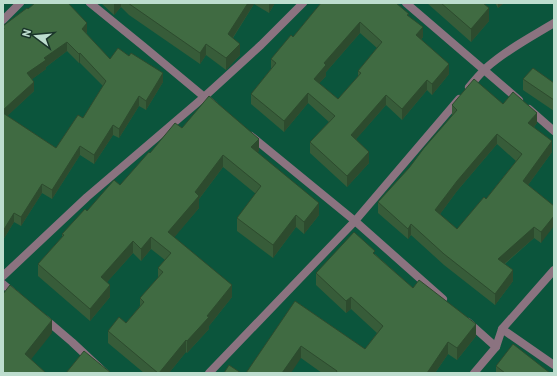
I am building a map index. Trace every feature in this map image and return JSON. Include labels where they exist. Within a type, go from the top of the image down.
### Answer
[{"type":"street","points":[[3,20],[20,3]]},
{"type":"street","points":[[90,3],[222,112]]},
{"type":"street","points":[[3,276],[87,196],[204,97],[261,45],[303,3]]},
{"type":"street","points":[[406,3],[554,131]]},
{"type":"street","points":[[209,373],[355,220],[484,70],[494,61],[554,23]]},
{"type":"street","points":[[246,132],[355,220],[449,305]]},
{"type":"street","points":[[474,373],[496,347],[502,329],[554,270]]},
{"type":"street","points":[[3,284],[20,298]]},
{"type":"street","points":[[38,313],[105,373]]},
{"type":"street","points":[[461,315],[496,347]]},
{"type":"street","points":[[502,329],[554,365]]},
{"type":"building","points":[[35,3],[68,3],[87,23],[82,29],[110,59],[118,48],[129,56],[131,53],[163,73],[146,101],[139,96],[119,129],[113,125],[94,155],[80,146],[52,190],[42,184],[21,217],[14,213],[3,231],[3,113],[56,148],[78,115],[83,118],[106,81],[80,53],[79,54],[67,42],[44,58],[46,60],[27,73],[34,82],[3,110],[3,26]]},
{"type":"building","points":[[128,3],[248,3],[228,34],[240,44],[226,58],[206,44],[200,53]]},
{"type":"building","points":[[321,3],[396,3],[409,14],[407,15],[423,27],[416,35],[449,64],[432,84],[427,80],[402,109],[386,95],[351,135],[369,152],[347,176],[310,142],[335,116],[308,93],[284,121],[251,94],[276,63],[271,59],[291,35],[293,37]],"holes":[[[360,22],[382,42],[358,71],[361,73],[338,99],[314,79],[326,65],[324,63]]]},
{"type":"building","points":[[441,3],[483,3],[489,8],[471,29]]},
{"type":"building","points":[[533,68],[554,83],[554,100],[523,79]]},
{"type":"building","points":[[474,79],[503,104],[513,92],[537,113],[528,123],[552,141],[523,181],[554,206],[554,216],[541,232],[534,227],[498,259],[513,270],[495,294],[444,254],[411,224],[408,229],[378,202],[409,168],[457,110],[452,105]],"holes":[[[497,134],[522,154],[486,199],[484,197],[457,229],[435,210],[457,181]]]},
{"type":"building","points":[[209,96],[259,139],[251,147],[319,203],[304,222],[296,215],[273,245],[237,218],[261,186],[223,155],[195,192],[199,196],[168,232],[232,285],[207,316],[209,317],[187,341],[186,340],[158,373],[108,331],[119,317],[126,323],[144,302],[140,298],[163,272],[158,268],[171,253],[151,237],[141,249],[133,241],[101,277],[110,285],[90,309],[38,264],[64,235],[62,234],[85,209],[87,211],[114,180],[120,185],[149,152],[150,153],[175,123],[182,128]]},
{"type":"building","points":[[354,232],[375,251],[373,253],[413,288],[419,280],[476,324],[457,348],[448,342],[427,373],[336,373],[337,371],[301,346],[282,373],[246,373],[295,301],[365,349],[383,326],[351,297],[346,301],[316,273]]},
{"type":"building","points":[[10,285],[52,320],[25,354],[46,373],[3,373],[3,294]]},
{"type":"building","points":[[513,344],[550,373],[505,373],[496,366]]},
{"type":"building","points":[[84,351],[111,373],[66,373]]},
{"type":"building","points":[[229,365],[241,373],[224,373]]}]
